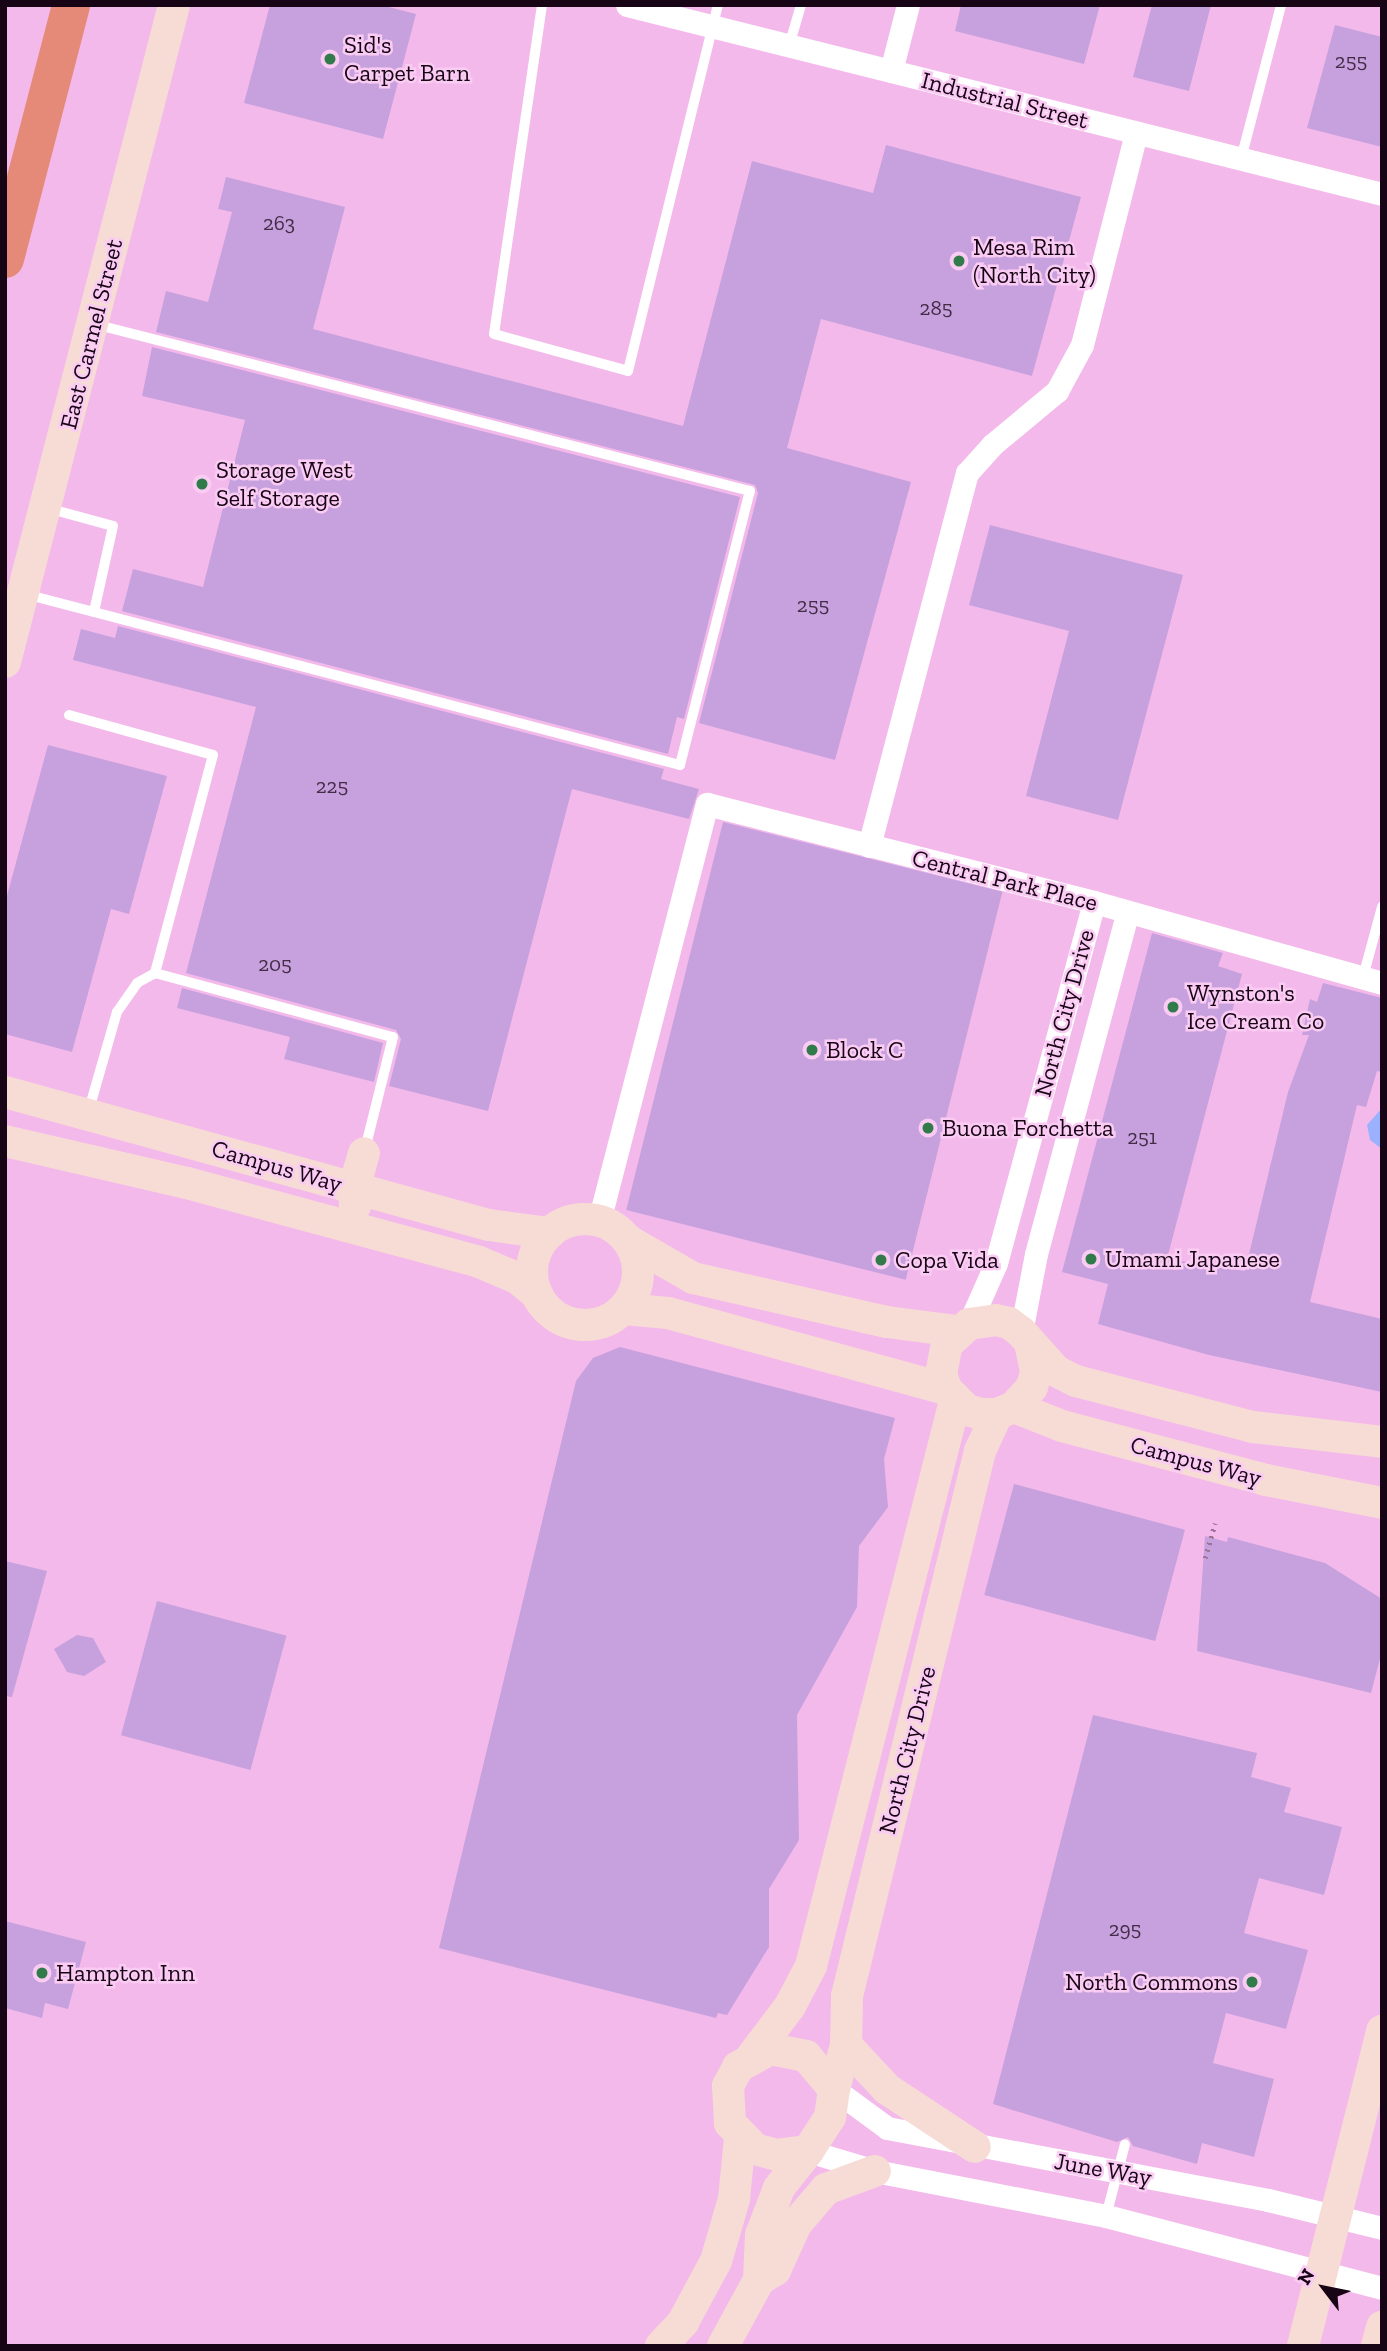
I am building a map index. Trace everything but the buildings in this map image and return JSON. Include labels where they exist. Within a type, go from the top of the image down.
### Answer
[{"type":"highway","points":[[5,259],[71,5]]},
{"type":"street","name":"East Carmel Street","points":[[5,662],[25,594],[174,5]]},
{"type":"street","name":"Industrial Street","points":[[627,5],[715,16],[789,46],[1382,194]]},
{"type":"street","points":[[891,71],[908,5]]},
{"type":"street","points":[[869,846],[967,473],[992,445],[1057,391],[1082,345],[1136,133]]},
{"type":"street","name":"Central Park Place","points":[[599,1221],[707,804],[1094,902],[1127,914],[1372,980]]},
{"type":"street","name":"North City Drive","points":[[963,1328],[996,1263],[1094,902]]},
{"type":"street","name":"North City Drive","points":[[1025,1337],[1036,1254],[1127,914]]},
{"type":"street","name":"Campus Way","points":[[5,1092],[489,1224],[550,1233]]},
{"type":"street","name":"Campus Way","points":[[5,1141],[187,1183],[479,1262],[517,1278],[537,1294],[546,1308],[575,1324],[609,1320],[624,1308],[668,1312],[951,1395],[967,1410],[1005,1410],[1265,1480],[1382,1503]]},
{"type":"street","points":[[364,1153],[354,1188],[355,1210],[369,1233]]},
{"type":"street","points":[[537,1294],[533,1262],[550,1233],[581,1219],[599,1221]]},
{"type":"street","name":"Campus Way","points":[[599,1221],[693,1278],[887,1322],[963,1328],[996,1320],[1025,1337],[1056,1371],[1084,1383],[1253,1427],[1382,1442]]},
{"type":"street","points":[[624,1308],[638,1276],[629,1241]]},
{"type":"street","points":[[951,1395],[942,1358],[963,1328]]},
{"type":"street","points":[[1005,1410],[1032,1387],[1036,1372],[1025,1337]]},
{"type":"street","name":"North City Drive","points":[[661,2346],[684,2322],[716,2261],[734,2199],[740,2138],[726,2105],[728,2086],[738,2067],[752,2055],[790,2006],[811,1966],[951,1395]]},
{"type":"street","name":"North City Drive","points":[[723,2346],[759,2280],[761,2235],[779,2188],[830,2117],[834,2089],[846,2045],[847,1996],[980,1451],[1005,1410]]},
{"type":"street","points":[[1303,2346],[1332,2216],[1382,2031]]},
{"type":"street","points":[[846,2045],[887,2089],[975,2147]]},
{"type":"street","points":[[752,2055],[788,2049],[806,2056],[834,2089]]},
{"type":"street","name":"June Way","points":[[834,2089],[887,2128],[975,2147],[1118,2170],[1382,2228]]},
{"type":"street","points":[[740,2138],[755,2149],[777,2155],[808,2151]]},
{"type":"street","name":"June Way","points":[[808,2151],[875,2171],[1106,2216],[1382,2288]]},
{"type":"street","points":[[759,2280],[775,2270],[796,2224],[826,2189],[875,2171]]},
{"type":"street","points":[[1377,2346],[1382,2327]]},
{"type":"lane","points":[[542,5],[494,334],[628,371],[715,16]]},
{"type":"lane","points":[[789,46],[801,5]]},
{"type":"lane","points":[[1241,159],[1280,5]]},
{"type":"lane","points":[[25,594],[680,765],[750,491],[94,324]]},
{"type":"lane","points":[[47,508],[113,526],[94,612]]},
{"type":"lane","points":[[69,715],[213,755],[155,973]]},
{"type":"lane","points":[[1372,980],[1382,907]]},
{"type":"lane","points":[[88,1113],[117,1012],[137,983],[155,973],[393,1037],[364,1153]]},
{"type":"lane","points":[[1106,2216],[1125,2144]]},
{"type":"path","points":[[1205,1558],[1215,1523]]},
{"type":"water","points":[[1382,1108],[1382,1149],[1370,1140],[1367,1125]]},
{"type":"place","name":"Sid's Carpet Barn","points":[[330,59]]},
{"type":"place","name":"Mesa Rim (North City)","points":[[959,261]]},
{"type":"place","name":"Storage West Self Storage","points":[[202,484]]},
{"type":"place","name":"Wynston's Ice Cream Co","points":[[1173,1007]]},
{"type":"place","name":"Block C","points":[[812,1050]]},
{"type":"place","name":"Buona Forchetta","points":[[928,1128]]},
{"type":"place","name":"Umami Japanese","points":[[1091,1259]]},
{"type":"place","name":"Copa Vida","points":[[881,1260]]},
{"type":"place","name":"Hampton Inn","points":[[42,1973]]},
{"type":"place","name":"North Commons","points":[[1252,1982]]}]
